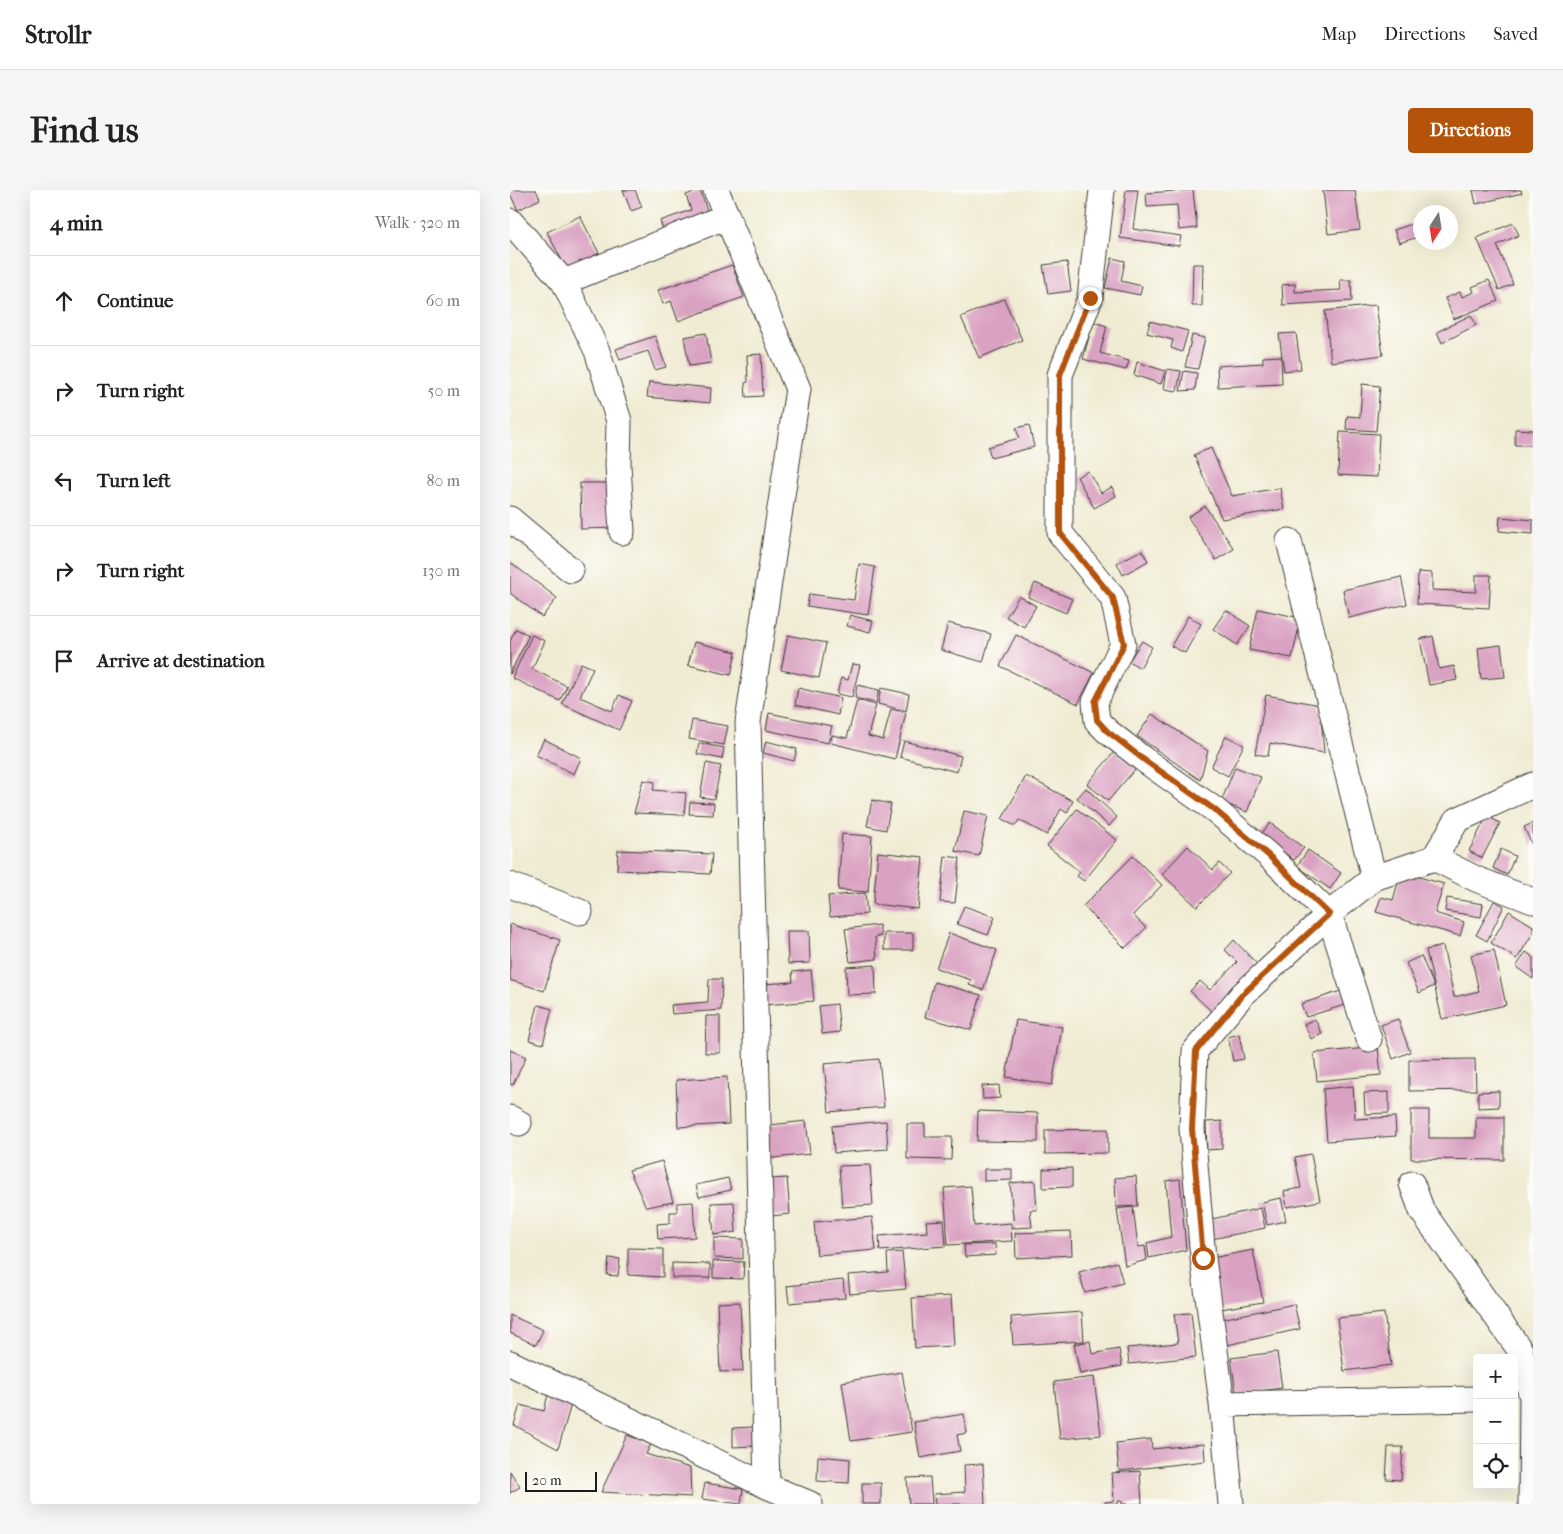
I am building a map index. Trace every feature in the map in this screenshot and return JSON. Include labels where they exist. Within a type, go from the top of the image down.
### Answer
[{"type":"street","points":[[716,190],[798,389],[748,722],[767,1486]]},
{"type":"street","points":[[1102,190],[1090,298],[1060,375],[1060,533],[1113,598],[1124,644],[1095,702],[1097,720],[1107,731],[1221,815],[1268,855],[1329,914],[1369,1039]]},
{"type":"street","points":[[564,282],[727,216]]},
{"type":"street","points":[[510,221],[564,282],[597,351],[619,421],[618,465],[622,532]]},
{"type":"street","points":[[510,519],[571,570]]},
{"type":"street","points":[[1289,541],[1374,878]]},
{"type":"street","points":[[1231,1504],[1222,1404],[1203,1258],[1192,1129],[1196,1051],[1242,995],[1329,914],[1374,878],[1434,858],[1456,820],[1533,785]]},
{"type":"street","points":[[1434,858],[1476,879],[1533,901]]},
{"type":"street","points":[[510,885],[580,912]]},
{"type":"street","points":[[1412,1184],[1422,1211],[1520,1350],[1531,1504]]},
{"type":"street","points":[[510,1363],[767,1486],[810,1504]]},
{"type":"street","points":[[1222,1404],[1473,1399]]},
{"type":"building","points":[[510,190],[536,190],[540,199],[518,210]]},
{"type":"building","points":[[623,190],[635,190],[642,207],[631,211]]},
{"type":"building","points":[[700,190],[709,216],[664,232],[660,221],[691,210],[686,195]]},
{"type":"building","points":[[1126,190],[1138,190],[1133,229],[1181,236],[1179,246],[1120,238]]},
{"type":"building","points":[[1193,190],[1197,228],[1179,230],[1177,205],[1147,207],[1146,193]]},
{"type":"building","points":[[1323,190],[1355,190],[1360,230],[1328,234]]},
{"type":"building","points":[[1473,190],[1521,190],[1522,193],[1476,204]]},
{"type":"building","points":[[580,216],[599,253],[567,270],[547,232]]},
{"type":"building","points":[[1513,223],[1519,235],[1497,245],[1513,284],[1499,290],[1477,238]]},
{"type":"building","points":[[1413,224],[1413,239],[1399,243],[1394,230]]},
{"type":"building","points":[[1112,258],[1125,261],[1121,281],[1142,286],[1140,295],[1105,288]]},
{"type":"building","points":[[1067,262],[1071,291],[1048,294],[1043,265]]},
{"type":"building","points":[[1193,264],[1203,264],[1202,306],[1192,306]]},
{"type":"building","points":[[732,265],[744,297],[678,321],[671,301],[663,304],[658,290]]},
{"type":"building","points":[[1340,280],[1351,280],[1352,301],[1283,305],[1282,285],[1295,284],[1295,292],[1341,290]]},
{"type":"building","points":[[1489,280],[1498,301],[1454,319],[1445,298],[1460,292],[1462,297],[1474,292],[1472,287]]},
{"type":"building","points":[[1004,299],[1022,340],[979,358],[961,317]]},
{"type":"building","points":[[1376,305],[1383,355],[1331,362],[1325,311]]},
{"type":"building","points":[[1471,315],[1476,325],[1442,343],[1437,332]]},
{"type":"building","points":[[1150,321],[1188,331],[1182,352],[1171,348],[1173,340],[1147,333]]},
{"type":"building","points":[[1093,322],[1107,326],[1100,353],[1129,361],[1126,370],[1083,359]]},
{"type":"building","points":[[706,333],[711,363],[689,366],[684,337]]},
{"type":"building","points":[[1296,333],[1301,369],[1284,371],[1279,334]]},
{"type":"building","points":[[1192,335],[1205,338],[1198,369],[1185,367]]},
{"type":"building","points":[[655,336],[666,367],[655,370],[648,351],[620,360],[616,349]]},
{"type":"building","points":[[761,354],[763,396],[746,397],[745,383],[748,382],[747,355]]},
{"type":"building","points":[[1281,356],[1282,384],[1218,387],[1217,366],[1263,363],[1263,357]]},
{"type":"building","points":[[1137,362],[1165,371],[1161,384],[1134,375]]},
{"type":"building","points":[[1167,369],[1181,371],[1177,391],[1164,389]]},
{"type":"building","points":[[1184,371],[1197,373],[1195,390],[1180,391]]},
{"type":"building","points":[[649,382],[711,388],[710,403],[647,397]]},
{"type":"building","points":[[1362,384],[1380,386],[1376,431],[1346,429],[1347,416],[1360,417]]},
{"type":"building","points":[[1029,425],[1034,447],[991,458],[988,447],[1019,438],[1016,428]]},
{"type":"building","points":[[1515,429],[1533,430],[1533,445],[1515,445]]},
{"type":"building","points":[[1340,432],[1379,434],[1377,477],[1338,475]]},
{"type":"building","points":[[1211,448],[1232,496],[1280,488],[1284,509],[1222,519],[1194,455]]},
{"type":"building","points":[[1088,471],[1101,493],[1112,487],[1116,496],[1094,508],[1077,477]]},
{"type":"building","points":[[580,483],[613,483],[614,528],[581,529]]},
{"type":"building","points":[[1205,506],[1234,549],[1216,560],[1188,517]]},
{"type":"building","points":[[1500,517],[1533,520],[1533,534],[1499,531]]},
{"type":"building","points":[[1142,550],[1148,561],[1123,575],[1117,563]]},
{"type":"building","points":[[510,562],[557,598],[542,617],[510,593]]},
{"type":"building","points":[[859,564],[875,567],[868,615],[807,606],[809,594],[854,600]]},
{"type":"building","points":[[1418,572],[1432,573],[1432,590],[1476,592],[1476,575],[1491,575],[1489,608],[1417,604]]},
{"type":"building","points":[[1401,577],[1407,604],[1349,618],[1343,590]]},
{"type":"building","points":[[1035,583],[1072,599],[1066,613],[1028,597]]},
{"type":"building","points":[[1019,596],[1036,606],[1024,627],[1006,617]]},
{"type":"building","points":[[1258,609],[1301,618],[1292,658],[1249,650]]},
{"type":"building","points":[[1226,610],[1250,626],[1237,645],[1213,629]]},
{"type":"building","points":[[850,615],[873,621],[870,632],[847,626]]},
{"type":"building","points":[[1188,616],[1201,624],[1185,653],[1171,646]]},
{"type":"building","points":[[948,623],[991,634],[983,662],[941,650]]},
{"type":"building","points":[[516,629],[529,635],[510,674],[510,641]]},
{"type":"building","points":[[532,635],[545,641],[532,669],[567,686],[560,701],[512,678]]},
{"type":"building","points":[[788,635],[826,643],[819,678],[781,670]]},
{"type":"building","points":[[1016,635],[1094,673],[1078,704],[1000,666]]},
{"type":"building","points":[[1433,636],[1439,669],[1454,666],[1457,680],[1429,685],[1420,639]]},
{"type":"building","points":[[1142,641],[1152,647],[1140,668],[1129,661]]},
{"type":"building","points":[[694,642],[736,652],[731,675],[688,665]]},
{"type":"building","points":[[1501,645],[1505,677],[1481,679],[1478,648]]},
{"type":"building","points":[[581,663],[593,668],[580,697],[612,711],[619,695],[632,701],[619,730],[562,704]]},
{"type":"building","points":[[852,664],[860,665],[852,697],[837,694],[841,678],[848,680]]},
{"type":"building","points":[[857,685],[879,690],[876,703],[855,698]]},
{"type":"building","points":[[798,688],[841,698],[838,715],[795,705]]},
{"type":"building","points":[[881,688],[909,694],[906,711],[878,704]]},
{"type":"building","points":[[1266,695],[1320,705],[1324,753],[1270,743],[1268,756],[1255,754]]},
{"type":"building","points":[[857,700],[876,705],[868,736],[883,740],[891,709],[906,713],[895,759],[831,743],[832,735],[847,738]]},
{"type":"building","points":[[769,713],[832,726],[828,743],[766,730]]},
{"type":"building","points":[[1152,714],[1208,751],[1200,780],[1137,736]]},
{"type":"building","points":[[692,720],[728,726],[724,745],[689,739]]},
{"type":"building","points":[[1226,736],[1244,745],[1228,776],[1211,767]]},
{"type":"building","points":[[544,739],[581,758],[574,774],[536,755]]},
{"type":"building","points":[[766,741],[797,749],[794,761],[763,753]]},
{"type":"building","points":[[904,741],[961,756],[957,772],[900,757]]},
{"type":"building","points":[[699,743],[724,748],[722,759],[697,754]]},
{"type":"building","points":[[1115,751],[1136,768],[1108,801],[1087,784]]},
{"type":"building","points":[[706,763],[721,766],[714,799],[700,797]]},
{"type":"building","points":[[1235,767],[1261,777],[1247,812],[1221,802]]},
{"type":"building","points":[[1026,776],[1073,801],[1067,813],[1061,809],[1047,835],[1019,820],[1015,826],[1002,819]]},
{"type":"building","points":[[643,780],[655,782],[653,790],[686,793],[684,815],[634,813]]},
{"type":"building","points":[[1086,788],[1117,817],[1109,826],[1077,798]]},
{"type":"building","points":[[872,800],[891,804],[886,830],[867,826]]},
{"type":"building","points":[[690,802],[714,803],[713,815],[689,814]]},
{"type":"building","points":[[1077,809],[1117,840],[1084,881],[1077,876],[1080,872],[1047,846]]},
{"type":"building","points":[[964,811],[988,816],[979,856],[955,851]]},
{"type":"building","points":[[1487,816],[1500,823],[1482,858],[1469,851]]},
{"type":"building","points":[[1270,823],[1304,848],[1294,860],[1260,835]]},
{"type":"building","points":[[1533,823],[1533,847],[1524,827]]},
{"type":"building","points":[[842,834],[872,836],[868,892],[838,890]]},
{"type":"building","points":[[1188,846],[1213,870],[1219,863],[1230,873],[1197,907],[1162,874]]},
{"type":"building","points":[[1501,849],[1515,856],[1507,875],[1493,868]]},
{"type":"building","points":[[618,850],[712,854],[710,874],[617,870]]},
{"type":"building","points":[[1308,850],[1341,873],[1330,889],[1297,866]]},
{"type":"building","points":[[878,852],[923,857],[918,909],[873,904]]},
{"type":"building","points":[[945,856],[960,858],[955,903],[940,902]]},
{"type":"building","points":[[1133,856],[1162,885],[1133,915],[1146,928],[1125,948],[1083,906]]},
{"type":"building","points":[[1401,872],[1444,884],[1435,913],[1464,922],[1460,936],[1376,912],[1381,897],[1393,900]]},
{"type":"building","points":[[865,893],[867,914],[830,917],[828,896]]},
{"type":"building","points":[[1447,898],[1483,904],[1481,917],[1445,911]]},
{"type":"building","points":[[1494,901],[1504,906],[1487,941],[1476,935]]},
{"type":"building","points":[[964,906],[995,917],[988,935],[957,924]]},
{"type":"building","points":[[1509,911],[1533,926],[1533,933],[1517,959],[1491,943]]},
{"type":"building","points":[[510,924],[560,940],[544,991],[510,980]]},
{"type":"building","points":[[879,925],[881,936],[875,937],[877,959],[850,962],[845,929]]},
{"type":"building","points":[[787,931],[809,931],[810,963],[788,964]]},
{"type":"building","points":[[884,933],[913,933],[913,950],[884,950]]},
{"type":"building","points":[[949,933],[997,950],[983,990],[969,985],[971,980],[936,968]]},
{"type":"building","points":[[1234,940],[1257,964],[1211,1011],[1190,991],[1200,981],[1210,990],[1237,962],[1225,950]]},
{"type":"building","points":[[1443,946],[1454,997],[1479,991],[1471,955],[1494,950],[1506,1005],[1442,1019],[1426,950]]},
{"type":"building","points":[[1526,952],[1533,957],[1533,979],[1516,967]]},
{"type":"building","points":[[1421,956],[1434,986],[1419,993],[1406,963]]},
{"type":"building","points":[[875,965],[876,994],[847,995],[846,967]]},
{"type":"building","points":[[811,970],[814,1001],[764,1005],[763,984],[793,982],[792,972]]},
{"type":"building","points":[[709,979],[722,979],[721,1010],[672,1014],[671,1005],[708,1002]]},
{"type":"building","points":[[934,982],[981,995],[971,1030],[925,1017]]},
{"type":"building","points":[[1350,988],[1354,1002],[1306,1017],[1301,1004]]},
{"type":"building","points":[[837,1004],[840,1032],[822,1034],[819,1006]]},
{"type":"building","points":[[538,1005],[552,1009],[543,1044],[529,1040]]},
{"type":"building","points":[[706,1016],[720,1016],[720,1053],[705,1053]]},
{"type":"building","points":[[1315,1019],[1322,1034],[1311,1039],[1304,1024]]},
{"type":"building","points":[[1398,1019],[1410,1052],[1393,1059],[1381,1025]]},
{"type":"building","points":[[1016,1020],[1062,1027],[1052,1085],[1006,1077]]},
{"type":"building","points":[[1239,1034],[1244,1059],[1233,1061],[1228,1037]]},
{"type":"building","points":[[1378,1047],[1381,1075],[1317,1081],[1314,1053]]},
{"type":"building","points":[[510,1050],[526,1057],[513,1085],[510,1084]]},
{"type":"building","points":[[879,1059],[884,1107],[829,1112],[824,1064]]},
{"type":"building","points":[[1475,1059],[1476,1090],[1409,1091],[1409,1060]]},
{"type":"building","points":[[727,1077],[729,1124],[678,1127],[676,1080]]},
{"type":"building","points":[[999,1085],[1000,1098],[983,1099],[982,1086]]},
{"type":"building","points":[[1353,1086],[1355,1119],[1395,1117],[1396,1136],[1327,1141],[1323,1089]]},
{"type":"building","points":[[1499,1091],[1499,1107],[1478,1108],[1478,1092]]},
{"type":"building","points":[[1389,1092],[1389,1113],[1365,1114],[1364,1093]]},
{"type":"building","points":[[1411,1110],[1429,1110],[1429,1138],[1476,1138],[1476,1117],[1504,1117],[1504,1160],[1411,1159]]},
{"type":"building","points":[[978,1111],[1038,1113],[1038,1142],[977,1141]]},
{"type":"building","points":[[806,1121],[810,1154],[765,1159],[761,1126]]},
{"type":"building","points":[[886,1121],[888,1149],[834,1153],[832,1126]]},
{"type":"building","points":[[1222,1121],[1222,1149],[1207,1150],[1206,1122]]},
{"type":"building","points":[[907,1124],[925,1124],[925,1137],[952,1137],[951,1160],[907,1159]]},
{"type":"building","points":[[1108,1129],[1108,1153],[1045,1154],[1045,1130]]},
{"type":"building","points":[[1311,1154],[1320,1201],[1287,1207],[1284,1191],[1301,1188],[1295,1157]]},
{"type":"building","points":[[662,1161],[673,1202],[646,1207],[629,1170]]},
{"type":"building","points":[[870,1165],[873,1205],[842,1207],[839,1166]]},
{"type":"building","points":[[1072,1168],[1072,1187],[1043,1188],[1043,1169]]},
{"type":"building","points":[[984,1169],[1012,1169],[1012,1180],[984,1181]]},
{"type":"building","points":[[1136,1176],[1138,1206],[1116,1207],[1115,1178]]},
{"type":"building","points":[[728,1178],[731,1190],[699,1197],[696,1185]]},
{"type":"building","points":[[787,1178],[790,1214],[771,1216],[769,1179]]},
{"type":"building","points":[[1180,1179],[1186,1250],[1149,1258],[1147,1243],[1171,1237],[1166,1181]]},
{"type":"building","points":[[1035,1181],[1037,1210],[1030,1210],[1032,1227],[1014,1228],[1010,1183]]},
{"type":"building","points":[[971,1186],[974,1226],[1011,1223],[1012,1241],[948,1245],[944,1188]]},
{"type":"building","points":[[1281,1198],[1286,1221],[1267,1225],[1262,1202]]},
{"type":"building","points":[[693,1202],[695,1237],[658,1239],[657,1224],[670,1223],[670,1212],[677,1212],[677,1203]]},
{"type":"building","points":[[734,1202],[736,1232],[714,1235],[711,1203]]},
{"type":"building","points":[[1133,1207],[1138,1247],[1145,1246],[1147,1260],[1125,1266],[1117,1209]]},
{"type":"building","points":[[1261,1208],[1265,1228],[1212,1239],[1208,1220]]},
{"type":"building","points":[[872,1217],[876,1250],[817,1255],[814,1222]]},
{"type":"building","points":[[944,1220],[946,1246],[880,1251],[879,1236],[927,1232],[926,1221]]},
{"type":"building","points":[[1071,1231],[1072,1255],[1016,1258],[1015,1233]]},
{"type":"building","points":[[714,1238],[743,1239],[743,1259],[714,1258]]},
{"type":"building","points":[[995,1244],[996,1255],[965,1257],[964,1245]]},
{"type":"building","points":[[628,1248],[663,1249],[663,1277],[628,1275]]},
{"type":"building","points":[[1253,1250],[1263,1302],[1221,1309],[1212,1258]]},
{"type":"building","points":[[902,1252],[906,1289],[850,1294],[848,1275],[888,1272],[887,1253]]},
{"type":"building","points":[[609,1258],[620,1259],[618,1276],[607,1275]]},
{"type":"building","points":[[713,1261],[744,1262],[743,1279],[713,1278]]},
{"type":"building","points":[[1117,1262],[1123,1283],[1085,1293],[1079,1272]]},
{"type":"building","points":[[672,1263],[710,1264],[710,1278],[672,1278]]},
{"type":"building","points":[[843,1280],[845,1298],[789,1303],[787,1286]]},
{"type":"building","points":[[951,1296],[954,1346],[915,1348],[912,1298]]},
{"type":"building","points":[[740,1302],[743,1371],[720,1372],[717,1303]]},
{"type":"building","points":[[1294,1304],[1300,1329],[1227,1345],[1221,1319]]},
{"type":"building","points":[[1082,1312],[1084,1341],[1013,1345],[1011,1317]]},
{"type":"building","points":[[1191,1313],[1196,1357],[1129,1364],[1127,1348],[1178,1343],[1174,1314]]},
{"type":"building","points":[[1384,1313],[1391,1365],[1344,1371],[1337,1318]]},
{"type":"building","points":[[510,1315],[543,1330],[536,1345],[510,1333]]},
{"type":"building","points":[[1090,1341],[1092,1354],[1119,1349],[1122,1366],[1080,1374],[1074,1344]]},
{"type":"building","points":[[1277,1352],[1282,1388],[1236,1394],[1231,1358]]},
{"type":"building","points":[[902,1372],[912,1432],[851,1441],[842,1382]]},
{"type":"building","points":[[1094,1377],[1101,1435],[1060,1439],[1054,1382]]},
{"type":"building","points":[[548,1394],[572,1401],[558,1449],[514,1425],[520,1405],[544,1411]]},
{"type":"building","points":[[964,1414],[967,1433],[957,1435],[960,1451],[920,1458],[914,1422]]},
{"type":"building","points":[[753,1427],[754,1446],[733,1447],[733,1428]]},
{"type":"building","points":[[627,1435],[651,1444],[646,1454],[690,1468],[691,1497],[601,1492]]},
{"type":"building","points":[[1151,1439],[1152,1449],[1204,1444],[1205,1461],[1119,1471],[1116,1443]]},
{"type":"building","points":[[1388,1447],[1403,1447],[1401,1480],[1386,1479]]},
{"type":"building","points":[[818,1456],[850,1459],[849,1483],[817,1481]]},
{"type":"building","points":[[983,1464],[985,1504],[935,1504],[934,1494],[965,1492],[964,1465]]},
{"type":"building","points":[[510,1471],[520,1487],[510,1493]]},
{"type":"building","points":[[1140,1471],[1142,1504],[1122,1504],[1122,1501],[1118,1501],[1118,1504],[1105,1504],[1105,1502],[1114,1501],[1112,1473]]},
{"type":"building","points":[[930,1477],[932,1504],[909,1504],[907,1478]]},
{"type":"building","points":[[705,1483],[743,1489],[741,1504],[702,1499]]},
{"type":"building","points":[[862,1483],[881,1483],[881,1504],[862,1504]]},
{"type":"route","points":[[1090,298],[1060,375],[1060,533],[1113,598],[1124,644],[1095,702],[1097,720],[1107,731],[1143,759],[1215,810],[1268,855],[1329,914],[1242,995],[1196,1051],[1192,1129],[1203,1258]]}]
